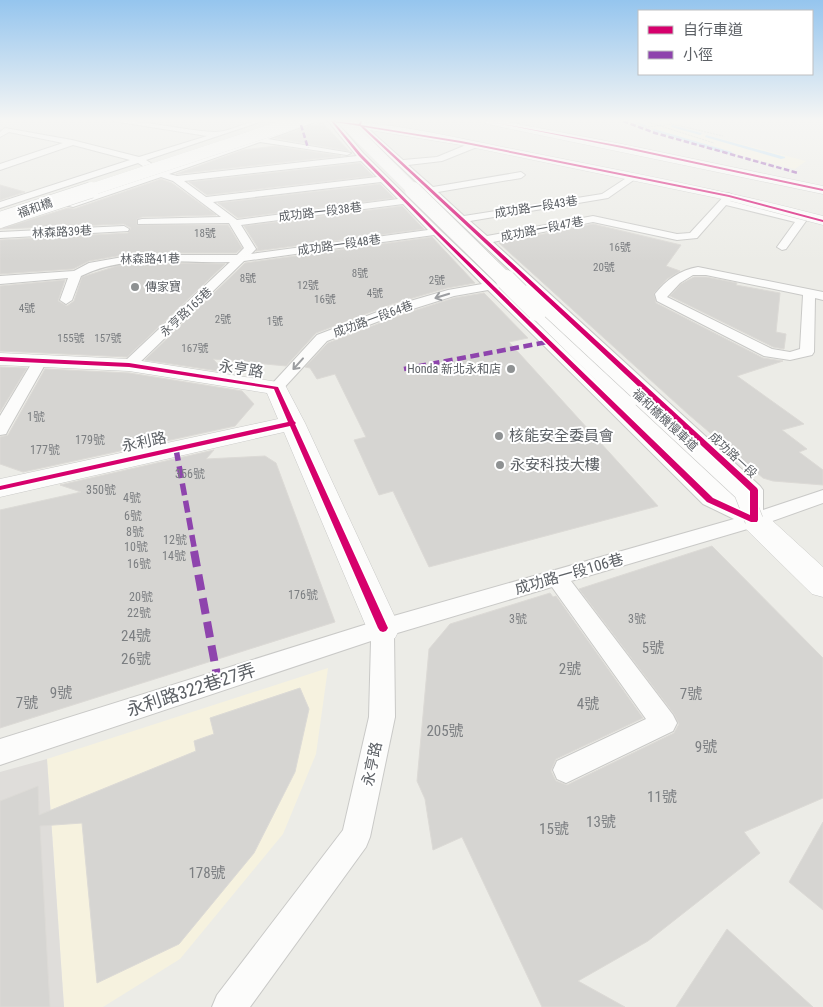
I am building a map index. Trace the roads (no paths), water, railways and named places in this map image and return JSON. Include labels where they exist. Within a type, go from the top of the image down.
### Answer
[{"type":"street","name":"福和橋","points":[[0,213],[139,168]]},
{"type":"street","name":"福和橋","points":[[0,220],[157,168]]},
{"type":"street","points":[[390,168],[823,585]]},
{"type":"street","points":[[589,168],[823,221]]},
{"type":"street","points":[[657,168],[777,193]]},
{"type":"street","points":[[720,168],[823,190]]},
{"type":"street","name":"永亨路","points":[[0,359],[129,365],[276,388],[383,628]]},
{"type":"street","name":"永利路","points":[[0,488],[293,423]]},
{"type":"lane","points":[[0,205],[114,168]]},
{"type":"lane","points":[[152,168],[176,179],[232,222],[250,249],[243,258]]},
{"type":"lane","points":[[0,228],[179,168]]},
{"type":"lane","points":[[176,179],[269,168]]},
{"type":"lane","points":[[372,168],[490,286],[710,500],[754,520]]},
{"type":"lane","name":"福和橋機慢車道","points":[[396,168],[743,492],[754,520]]},
{"type":"lane","name":"成功路一段","points":[[408,168],[754,490],[754,520]]},
{"type":"lane","points":[[432,190],[521,174]]},
{"type":"lane","name":"成功路一段43巷","points":[[462,218],[605,196],[634,177]]},
{"type":"lane","points":[[205,200],[383,179]]},
{"type":"lane","points":[[727,199],[801,221],[782,248]]},
{"type":"lane","name":"成功路一段47巷","points":[[485,240],[593,219],[677,237],[693,236],[727,199]]},
{"type":"lane","name":"成功路一段38巷","points":[[142,222],[232,222],[406,201]]},
{"type":"lane","name":"林森路39巷","points":[[0,235],[124,228]]},
{"type":"lane","name":"成功路一段48巷","points":[[243,258],[436,232]]},
{"type":"lane","name":"林森路41巷","points":[[0,280],[76,274],[85,268],[118,259],[243,258]]},
{"type":"lane","name":"永亨路165巷","points":[[129,365],[243,258]]},
{"type":"lane","points":[[809,293],[807,352],[790,356],[769,353],[667,302],[660,294],[687,272],[696,270],[809,293],[823,296]]},
{"type":"lane","points":[[66,300],[76,274]]},
{"type":"lane","name":"成功路一段64巷","points":[[276,388],[322,338],[398,309],[452,293],[490,286]]},
{"type":"lane","points":[[0,430],[40,361]]},
{"type":"lane","name":"成功路一段106巷","points":[[383,628],[754,520],[823,496]]},
{"type":"lane","points":[[557,578],[664,722],[566,770]]},
{"type":"lane","name":"永利路322巷27弄","points":[[0,752],[383,628]]},
{"type":"lane","name":"永亨路","points":[[229,1007],[356,837],[382,717],[383,628]]},
{"type":"place","name":"傳家寶","points":[[135,287]]},
{"type":"place","name":"Honda 新北永和店","points":[[511,369]]},
{"type":"place","name":"核能安全委員會","points":[[499,436]]},
{"type":"place","name":"永安科技大樓","points":[[500,465]]}]
